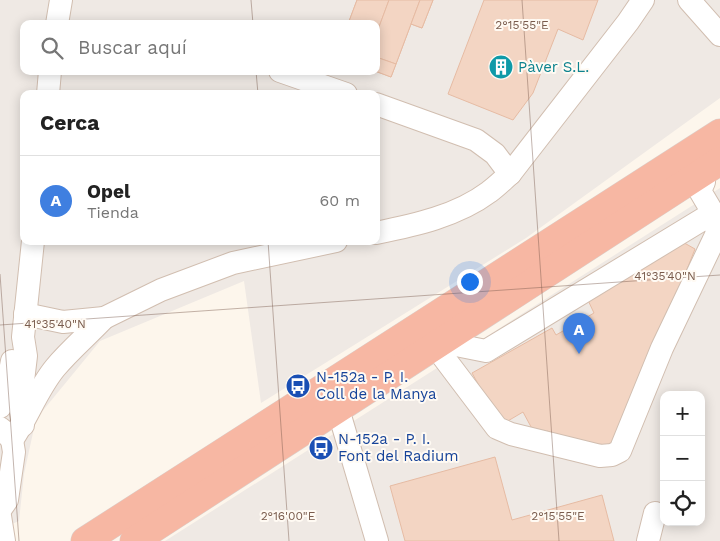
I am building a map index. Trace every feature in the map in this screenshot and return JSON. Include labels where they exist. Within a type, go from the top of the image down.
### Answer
[{"type":"highway","points":[[568,230],[599,201],[651,163],[720,117]]},
{"type":"highway","points":[[85,541],[720,133]]},
{"type":"highway","points":[[134,541],[662,200],[715,172]]},
{"type":"street","points":[[58,20],[61,0]]},
{"type":"street","points":[[380,232],[413,225],[453,212],[488,193],[510,174],[643,0]]},
{"type":"street","points":[[690,0],[719,33]]},
{"type":"street","points":[[48,90],[50,75]]},
{"type":"street","points":[[293,75],[335,90]]},
{"type":"street","points":[[380,105],[476,140],[495,154],[510,174]]},
{"type":"street","points":[[438,344],[497,428],[511,434],[600,456],[612,456],[620,451],[662,348],[717,233],[716,218],[700,191],[715,172]]},
{"type":"street","points":[[438,344],[486,351],[716,218]]},
{"type":"street","points":[[0,510],[7,500],[13,464],[14,452],[11,431],[20,406],[26,356],[23,337],[33,245]]},
{"type":"street","points":[[11,431],[55,368],[104,318],[161,290],[234,263],[317,245]]},
{"type":"street","points":[[25,314],[63,322],[104,318]]},
{"type":"street","points":[[0,407],[14,355],[23,337]]},
{"type":"street","points":[[338,410],[377,541]]},
{"type":"street","points":[[648,541],[655,513]]},
{"type":"street","points":[[0,516],[4,541]]},
{"type":"shaded area","points":[[0,0],[720,0],[720,98],[526,238],[261,403],[244,281],[100,341],[36,419],[24,474],[19,521],[0,529]]},
{"type":"shaded area","points":[[720,188],[720,541],[165,541]]},
{"type":"building","points":[[357,0],[433,0],[422,28],[411,24],[391,77],[380,73],[380,20],[350,20]]},
{"type":"building","points":[[357,0],[389,0],[380,24],[380,20],[350,20]]},
{"type":"building","points":[[389,0],[420,0],[396,64],[380,58],[380,24]]},
{"type":"building","points":[[420,0],[433,0],[422,28],[411,24]]},
{"type":"building","name":"Pàver S.L.","points":[[484,0],[598,0],[583,40],[558,29],[533,93],[513,120],[448,94]]},
{"type":"building","points":[[380,58],[396,64],[391,77],[380,73]]},
{"type":"building","points":[[679,240],[695,249],[618,445],[555,443],[548,431],[536,436],[523,412],[501,425],[472,373],[552,328],[556,335],[594,313],[586,296]]},
{"type":"building","points":[[495,457],[512,520],[602,495],[614,541],[405,541],[390,486]]},
{"type":"place","name":"Pàver S.L.","points":[[501,67]]},
{"type":"place","name":"Opel","points":[[579,354]]},
{"type":"place","name":"N-152a - P. I. Coll de la Manya","points":[[298,386]]},
{"type":"place","name":"N-152a - P. I. Font del Radium","points":[[321,448]]}]
